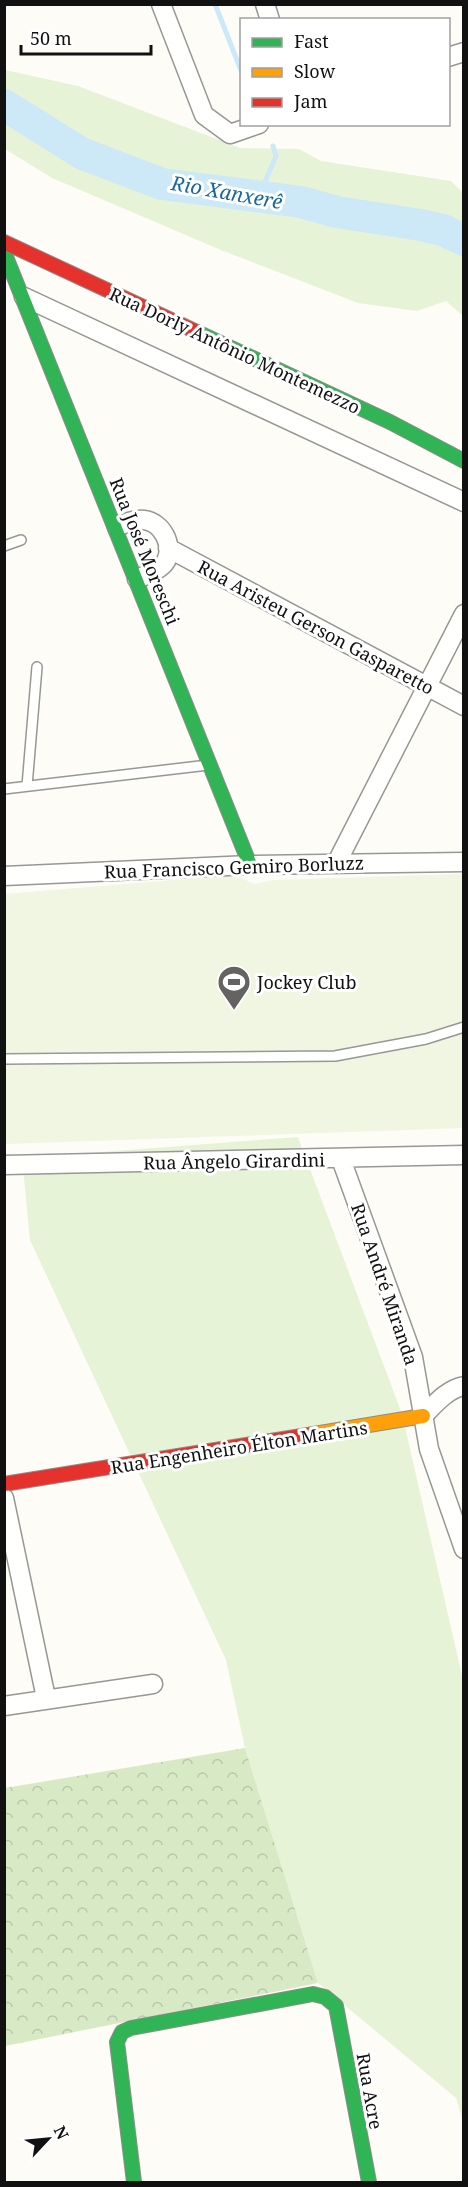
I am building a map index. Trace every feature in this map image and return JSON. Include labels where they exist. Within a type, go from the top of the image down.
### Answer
[{"type":"street","points":[[161,4],[204,115],[230,134],[253,126]]},
{"type":"street","name":"Rua Dorly Antônio Montemezzo","points":[[4,242],[390,422],[464,461]]},
{"type":"street","name":"Rua José Moreschi","points":[[4,252],[117,527],[250,865]]},
{"type":"street","points":[[24,297],[464,502]]},
{"type":"street","points":[[117,527],[132,521],[151,521],[164,534],[168,548],[166,561],[160,567],[137,579]]},
{"type":"street","name":"Rua Aristeu Gerson Gasparetto","points":[[168,548],[464,705]]},
{"type":"street","points":[[336,864],[464,614]]},
{"type":"street","name":"Rua Francisco Gemiro Borluzz","points":[[4,876],[250,865],[464,862]]},
{"type":"street","name":"Rua Ângelo Girardini","points":[[4,1165],[464,1155]]},
{"type":"street","name":"Rua André Miranda","points":[[340,1159],[413,1357],[429,1449],[464,1549]]},
{"type":"street","points":[[423,1416],[457,1387],[464,1386]]},
{"type":"street","name":"Rua Engenheiro Élton Martins","points":[[4,1484],[423,1416]]},
{"type":"street","points":[[4,1498],[46,1698]]},
{"type":"street","points":[[4,1706],[153,1684]]},
{"type":"street","name":"Rua Acre","points":[[134,2182],[117,2042],[122,2032],[130,2028],[313,1994],[326,1996],[336,2006],[369,2182]]},
{"type":"lane","points":[[4,546],[21,540]]},
{"type":"lane","points":[[27,786],[37,667]]},
{"type":"lane","points":[[4,789],[210,765]]},
{"type":"lane","points":[[4,1059],[336,1056],[426,1039],[464,1027]]},
{"type":"green space","points":[[5,70],[78,86],[240,148],[299,149],[321,161],[451,181],[463,193],[463,316],[446,301],[417,311],[358,303],[221,250],[52,178],[5,149]]},
{"type":"green space","name":"Jockey Club","points":[[463,874],[463,1128],[5,1144],[4,894],[235,875],[254,884],[273,880]]},
{"type":"green space","points":[[298,1137],[402,1414],[463,1680],[463,2121],[456,2098],[318,1983],[245,1748],[226,1660],[30,1240],[22,1158]]},
{"type":"green space","points":[[245,1748],[318,1983],[5,2046],[5,1788]]},
{"type":"waterway","points":[[215,4],[240,68]]},
{"type":"waterway","name":"Rio Xanxerê","points":[[4,105],[83,154],[162,184],[301,202],[337,212],[443,230],[464,240]]},
{"type":"waterway","points":[[259,196],[276,156],[273,146]]},
{"type":"traffic: fast","points":[[4,252],[250,865]]},
{"type":"traffic: fast","points":[[197,332],[390,422],[464,461]]},
{"type":"traffic: fast","points":[[134,2182],[117,2042],[122,2032],[131,2028],[313,1994],[325,1997],[336,2006],[369,2182]]},
{"type":"traffic: slow","points":[[314,1434],[423,1416]]},
{"type":"traffic: jam","points":[[4,242],[197,332]]},
{"type":"traffic: jam","points":[[4,1484],[314,1434]]},
{"type":"place","name":"Jockey Club","points":[[234,1011]]}]
